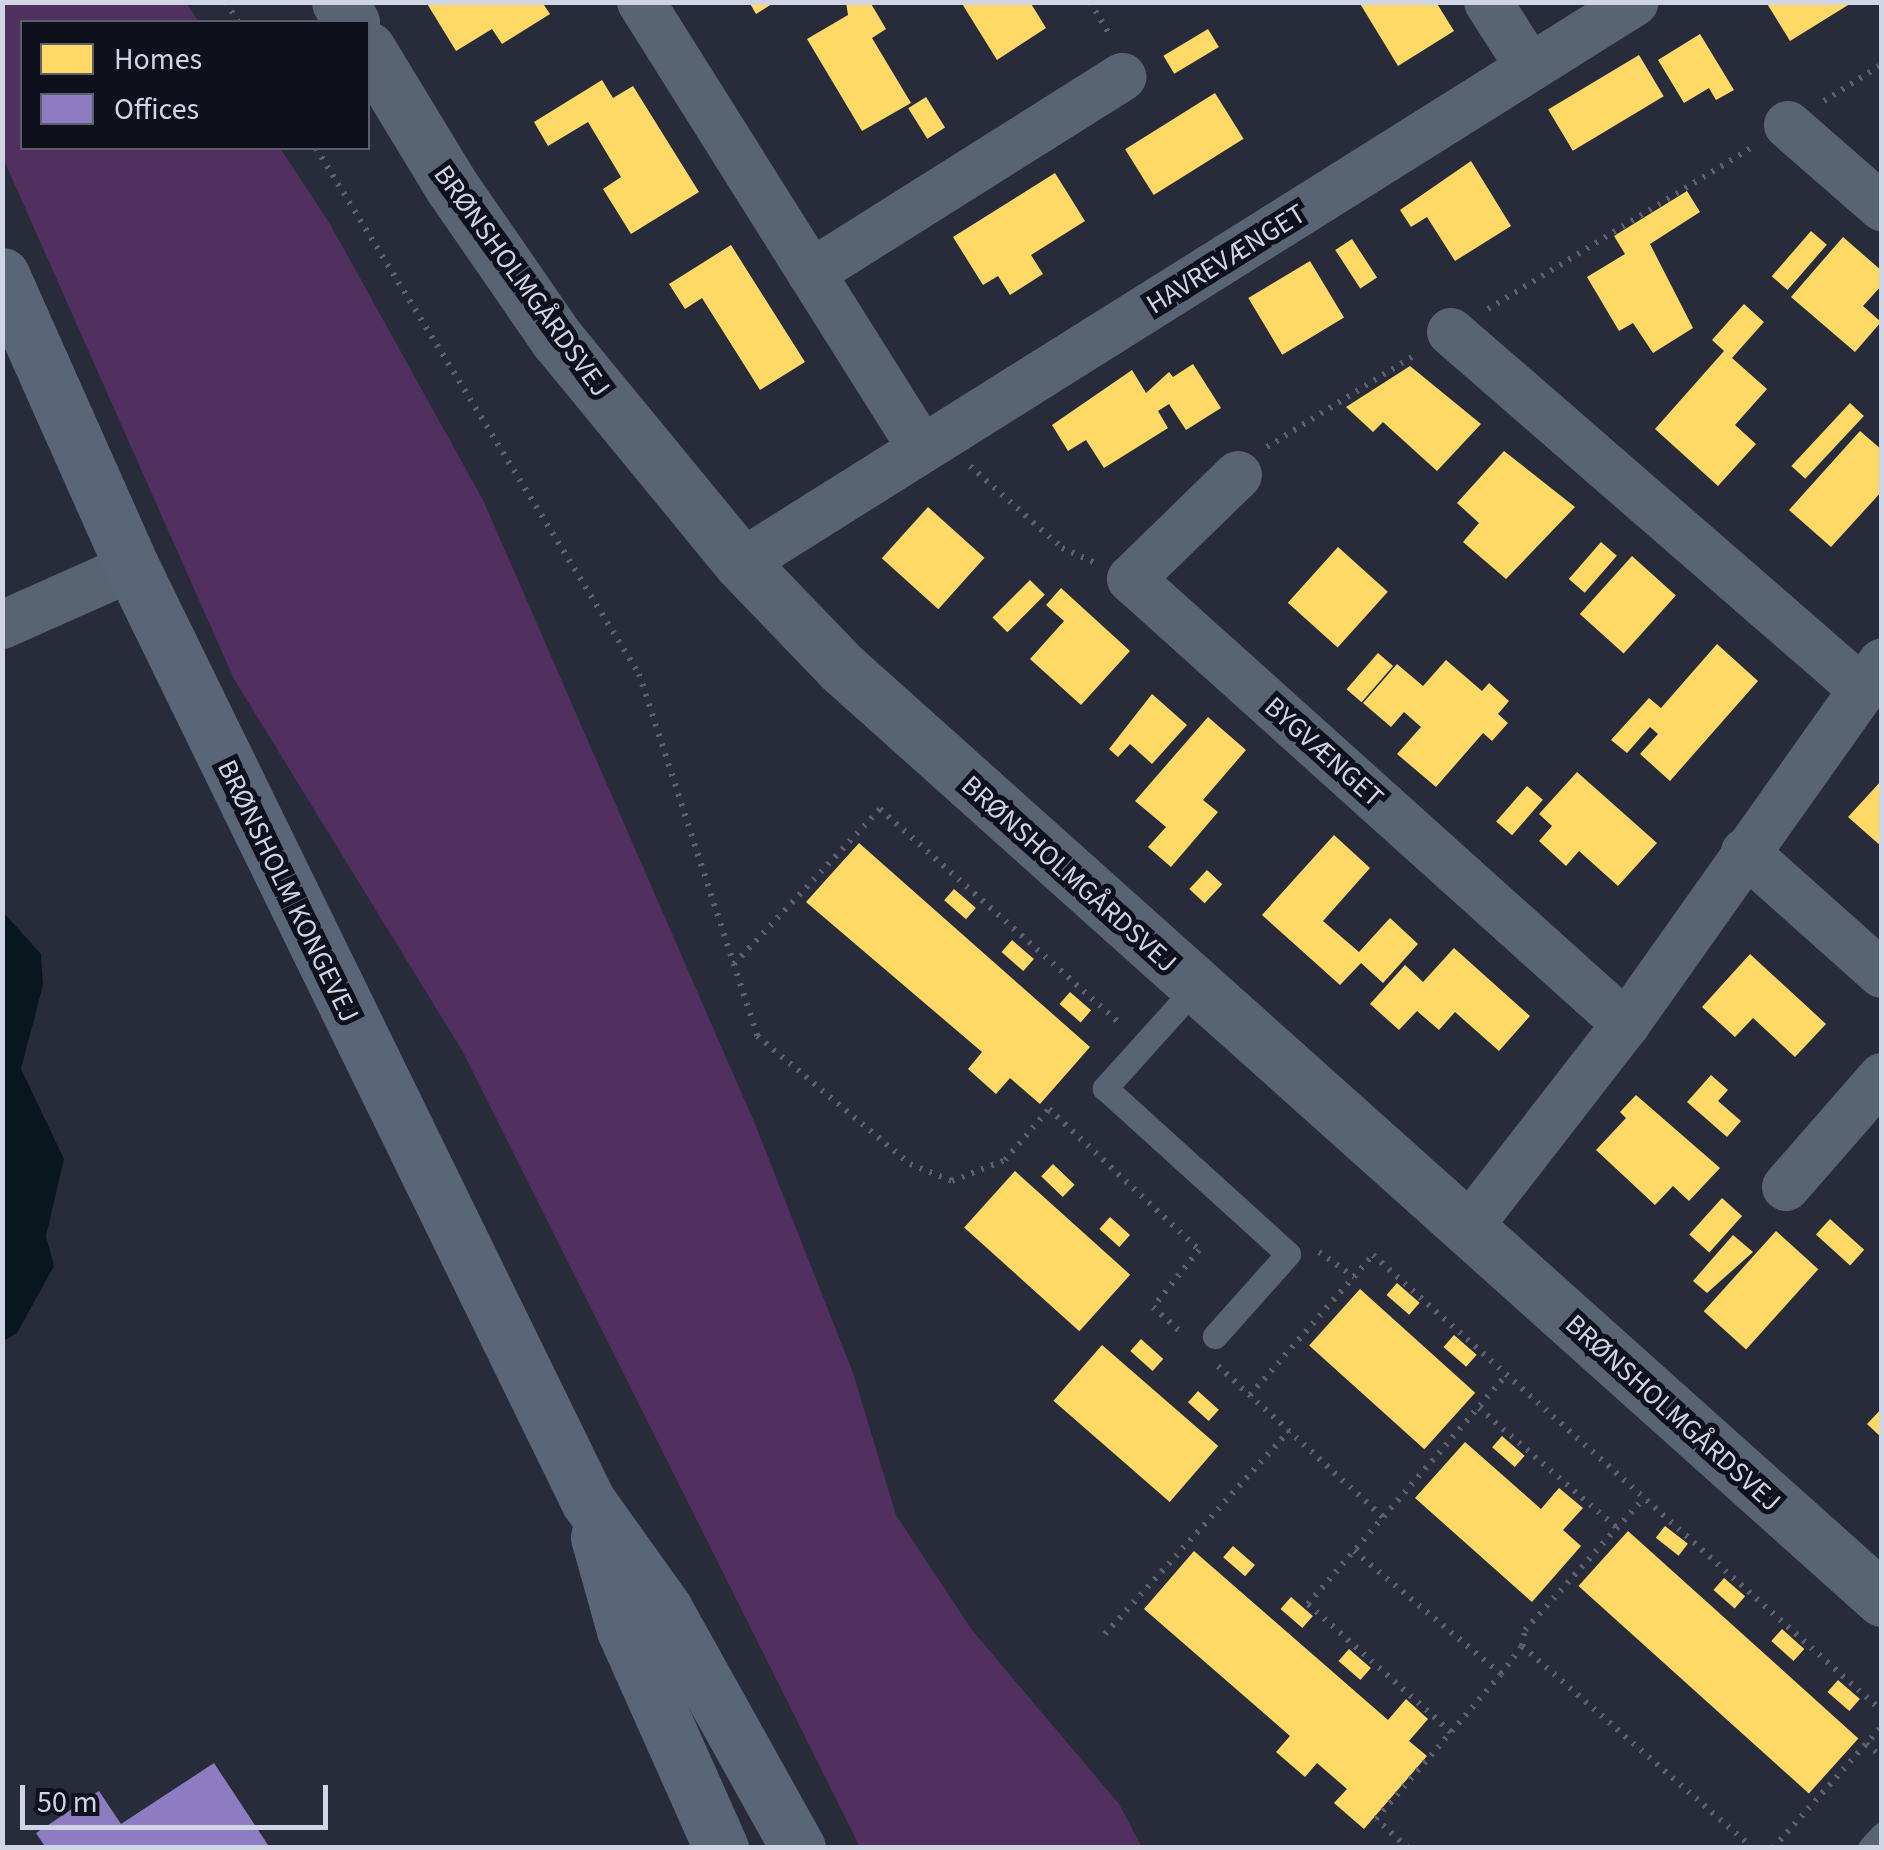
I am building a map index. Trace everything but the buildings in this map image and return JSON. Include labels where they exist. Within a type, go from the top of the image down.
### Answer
[{"type":"main road","name":"BRØNSHOLM KONGEVEJ","points":[[2,275],[132,567],[588,1501],[665,1609],[798,1848]]},
{"type":"main road","name":"BRØNSHOLM KONGEVEJ","points":[[588,1501],[624,1630],[721,1848]]},
{"type":"street","points":[[640,2],[811,273],[931,444]]},
{"type":"street","points":[[1488,2],[1530,68]]},
{"type":"street","name":"HAVREVÆNGET","points":[[741,564],[1634,2]]},
{"type":"street","name":"BRØNSHOLMGÅRDSVEJ","points":[[370,52],[452,186],[558,339],[741,564],[842,668],[1882,1600]]},
{"type":"street","points":[[811,273],[1122,77]]},
{"type":"street","points":[[1788,125],[1882,206]]},
{"type":"street","points":[[1451,332],[1872,676],[1626,1024],[1467,1228]]},
{"type":"street","points":[[1131,579],[1238,476]]},
{"type":"street","points":[[2,625],[132,567]]},
{"type":"street","name":"BYGVÆNGET","points":[[1131,579],[1626,1024]]},
{"type":"street","points":[[1746,852],[1882,974]]},
{"type":"street","points":[[1786,1187],[1882,1077]]},
{"type":"lane","points":[[1195,988],[1105,1088],[1288,1254],[1206,1346]]},
{"type":"lane","points":[[1870,1848],[1882,1835]]},
{"type":"path","points":[[1238,476],[1254,455],[1882,64]]},
{"type":"path","points":[[317,150],[639,674],[757,1036],[910,1164],[952,1182],[1004,1160],[1049,1109],[1199,1250],[1153,1307],[1206,1346],[1250,1395],[1384,1518]]},
{"type":"path","points":[[931,444],[1062,548],[1131,579]]},
{"type":"path","points":[[734,964],[880,810],[1143,1045]]},
{"type":"path","points":[[1250,1395],[1373,1255],[1882,1711]]},
{"type":"path","points":[[1451,1732],[1308,1604],[1507,1374]]},
{"type":"path","points":[[1478,1408],[1618,1529]]},
{"type":"path","points":[[1105,1634],[1289,1431]]},
{"type":"path","points":[[1408,1848],[1376,1819],[1501,1674],[1522,1646],[1525,1630],[1644,1498]]},
{"type":"path","points":[[1354,1552],[1501,1674]]},
{"type":"path","points":[[1522,1646],[1752,1848]]},
{"type":"path","points":[[1773,1848],[1882,1726]]},
{"type":"path","points":[[1866,1744],[1882,1757]]},
{"type":"shaded area","points":[[2,3],[186,3],[198,20],[20,20],[20,150],[281,150],[330,224],[483,500],[755,1124],[853,1373],[896,1515],[972,1630],[1119,1804],[1142,1847],[860,1847],[463,1052],[234,679],[3,158]]},
{"type":"shaded area","points":[[3,912],[41,954],[43,985],[21,1069],[64,1159],[46,1236],[54,1266],[17,1333],[3,1341]]}]
